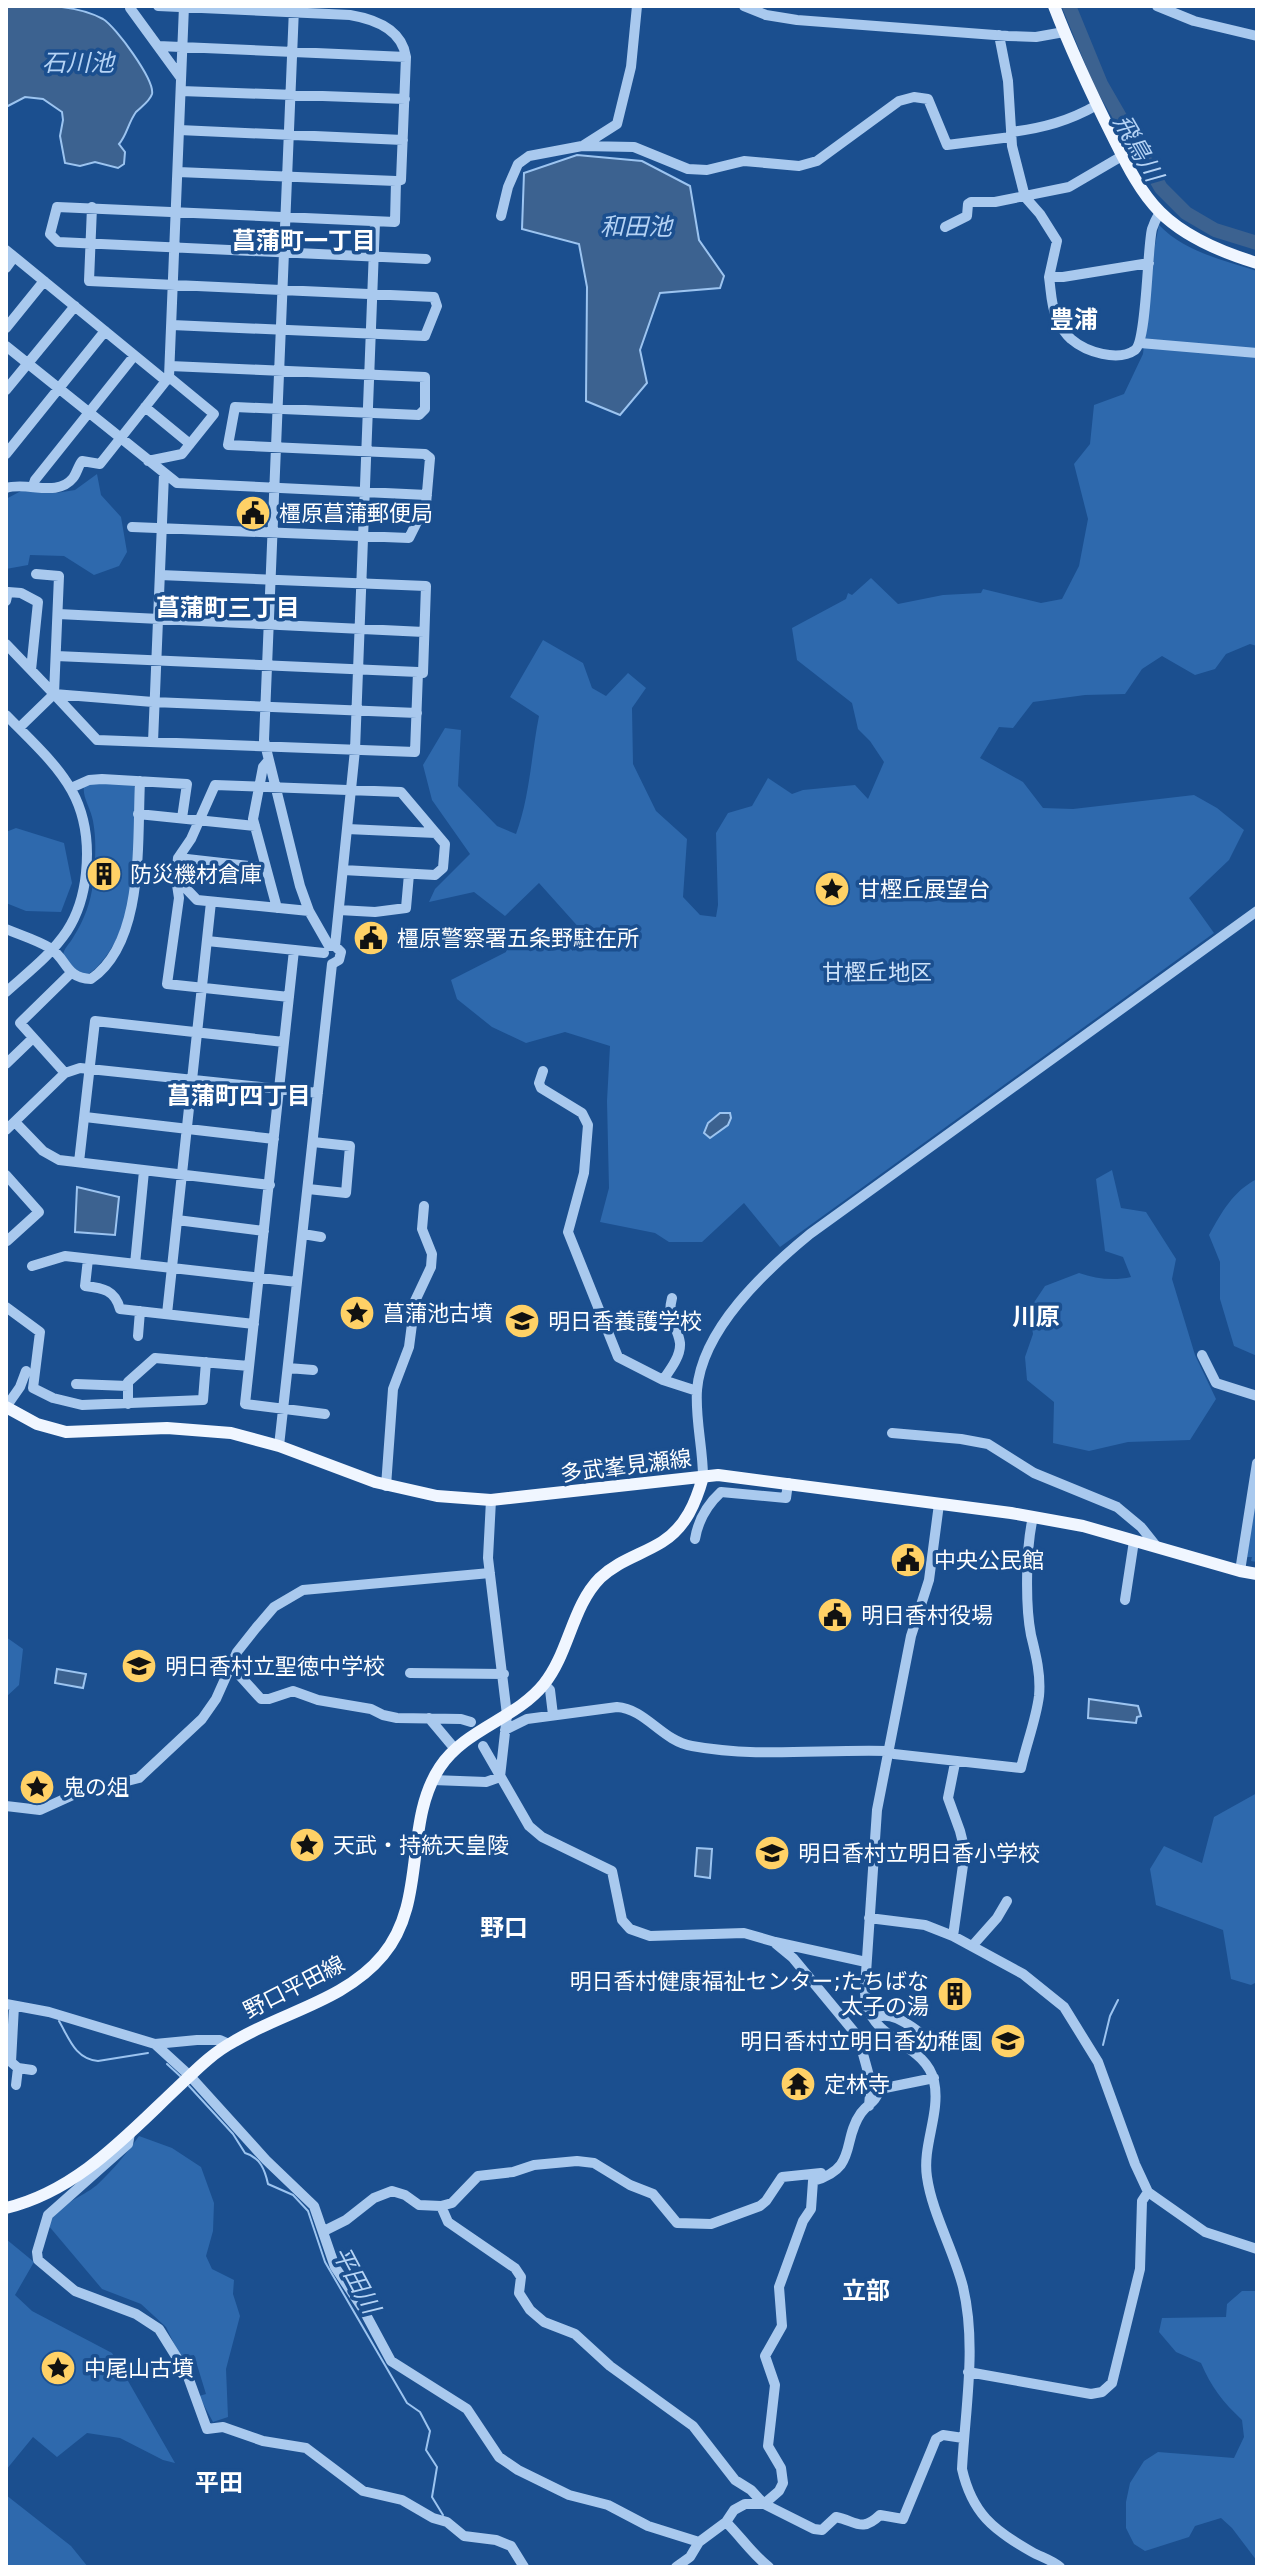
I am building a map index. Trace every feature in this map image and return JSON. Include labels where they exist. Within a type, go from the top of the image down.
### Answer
[{"type":"main road","points":[[1054,6],[1122,156],[1160,212],[1208,244],[1257,263]]},
{"type":"main road","name":"多武峯見瀬線","points":[[6,1407],[37,1424],[66,1432],[190,1428],[231,1433],[279,1446],[386,1486],[437,1496],[491,1500],[718,1475],[1083,1526],[1257,1574]]},
{"type":"main road","name":"野口平田線","points":[[6,2208],[44,2195],[86,2171],[229,2044],[268,2022],[336,1994],[361,1977],[384,1954],[409,1905],[426,1798],[441,1766],[455,1749],[507,1715],[544,1684],[582,1605],[598,1581],[633,1555],[663,1541],[681,1526],[690,1512],[703,1477]]},
{"type":"street","points":[[158,6],[294,9],[369,18],[386,26],[405,50],[406,57],[401,180],[178,172]]},
{"type":"street","points":[[582,146],[617,124],[631,67],[637,6]]},
{"type":"street","points":[[744,6],[766,15],[797,20],[1036,37],[1064,32]]},
{"type":"street","points":[[1157,6],[1194,21],[1257,36]]},
{"type":"street","points":[[1190,6],[1194,21]]},
{"type":"street","points":[[130,7],[181,78]]},
{"type":"street","points":[[7,485],[54,488],[75,476],[82,461],[100,464],[168,375],[184,7]]},
{"type":"street","points":[[294,9],[264,747],[309,911],[329,948],[341,955],[332,964]]},
{"type":"street","points":[[999,35],[1008,81],[1011,134],[1025,197],[1057,241],[1049,277],[1056,317],[1072,340],[1108,356],[1123,355],[1137,349],[1152,228],[1160,212]]},
{"type":"street","points":[[158,46],[406,57]]},
{"type":"street","points":[[181,91],[405,99]]},
{"type":"street","points":[[501,216],[518,164],[529,156],[582,146],[634,147],[688,169],[707,170],[744,161],[799,166],[817,161],[899,101],[914,97],[928,99],[947,145],[1053,125],[1072,119],[1097,105]]},
{"type":"street","points":[[179,130],[403,140]]},
{"type":"street","points":[[945,227],[967,216],[971,202],[995,202],[1069,187],[1122,156]]},
{"type":"street","points":[[396,181],[395,222],[57,207],[50,234],[58,242],[90,245],[426,259]]},
{"type":"street","points":[[92,207],[89,281],[434,297],[437,306],[425,336],[172,325]]},
{"type":"street","points":[[332,964],[326,961],[339,910],[355,750],[375,222]]},
{"type":"street","points":[[6,268],[10,254],[134,356],[168,375],[214,414],[182,454],[148,461]]},
{"type":"street","points":[[1049,277],[1149,263]]},
{"type":"street","points":[[6,328],[44,281]]},
{"type":"street","points":[[6,390],[75,306]]},
{"type":"street","points":[[6,454],[105,331]]},
{"type":"street","points":[[1140,343],[1257,353]]},
{"type":"street","points":[[6,346],[177,483],[427,495]]},
{"type":"street","points":[[33,486],[134,356]]},
{"type":"street","points":[[132,527],[409,538],[426,504],[430,458],[425,454],[228,445],[235,407],[419,415],[425,409],[425,377],[279,370],[168,375]]},
{"type":"street","points":[[145,407],[190,444]]},
{"type":"street","points":[[153,742],[164,474]]},
{"type":"street","points":[[19,728],[54,694],[59,576],[36,574]]},
{"type":"street","points":[[56,656],[423,673],[426,586],[160,575]]},
{"type":"street","points":[[6,601],[8,592],[21,593],[38,602],[31,670]]},
{"type":"street","points":[[58,614],[424,632]]},
{"type":"street","points":[[6,644],[97,740],[415,752],[418,672]]},
{"type":"street","points":[[54,694],[153,702],[417,713]]},
{"type":"street","points":[[6,715],[58,768],[71,788],[86,827],[85,880],[69,929],[6,992]]},
{"type":"street","points":[[268,761],[263,767],[258,786],[253,819],[277,908]]},
{"type":"street","points":[[71,788],[95,779],[187,784],[182,818]]},
{"type":"street","points":[[6,929],[52,949],[71,973],[78,977],[91,979],[111,959],[124,936],[132,907],[140,781]]},
{"type":"street","points":[[289,997],[167,984],[179,898],[176,878],[178,858],[191,839],[215,785],[401,792],[445,844],[443,868],[435,875],[343,870]]},
{"type":"street","points":[[138,814],[255,826]]},
{"type":"street","points":[[347,829],[436,833]]},
{"type":"street","points":[[178,858],[266,868]]},
{"type":"street","points":[[339,910],[375,912],[406,908],[409,874]]},
{"type":"street","points":[[176,878],[197,900],[309,911]]},
{"type":"street","points":[[167,1314],[211,902]]},
{"type":"street","points":[[703,1477],[697,1391],[702,1361],[717,1333],[753,1286],[797,1245],[1257,911]]},
{"type":"street","points":[[207,941],[294,950],[329,948]]},
{"type":"street","points":[[294,950],[245,1404],[325,1414]]},
{"type":"street","points":[[279,1446],[332,964]]},
{"type":"street","points":[[65,1073],[20,1023],[71,973]]},
{"type":"street","points":[[79,1162],[95,1021],[284,1042]]},
{"type":"street","points":[[6,1064],[33,1038]]},
{"type":"street","points":[[6,1130],[65,1073],[80,1068],[318,1093]]},
{"type":"street","points":[[543,1071],[539,1083],[541,1088],[582,1113],[588,1125],[584,1173],[568,1232],[618,1357],[663,1380],[697,1391]]},
{"type":"street","points":[[85,1117],[274,1139]]},
{"type":"street","points":[[15,1122],[50,1156],[59,1160],[270,1185]]},
{"type":"street","points":[[308,1189],[346,1193],[350,1146],[313,1142]]},
{"type":"street","points":[[135,1264],[144,1171]]},
{"type":"street","points":[[6,1175],[39,1212],[6,1239]]},
{"type":"street","points":[[386,1486],[393,1389],[409,1347],[415,1301],[431,1267],[432,1254],[422,1229],[424,1206]]},
{"type":"street","points":[[177,1220],[264,1231]]},
{"type":"street","points":[[303,1234],[321,1237]]},
{"type":"street","points":[[32,1266],[65,1256],[297,1282]]},
{"type":"street","points":[[88,1259],[85,1286],[103,1288],[112,1293],[120,1309],[254,1324]]},
{"type":"street","points":[[663,1380],[680,1346],[668,1312],[672,1298]]},
{"type":"street","points":[[6,1307],[40,1332],[33,1388],[68,1403],[203,1400],[206,1362]]},
{"type":"street","points":[[138,1336],[140,1311]]},
{"type":"street","points":[[1202,1355],[1216,1383],[1257,1396]]},
{"type":"street","points":[[128,1404],[128,1382],[155,1358],[249,1366]]},
{"type":"street","points":[[288,1368],[313,1370]]},
{"type":"street","points":[[6,1407],[20,1387],[26,1371]]},
{"type":"street","points":[[76,1384],[128,1386]]},
{"type":"street","points":[[892,1433],[988,1444],[1034,1473],[1117,1507],[1141,1527],[1158,1548]]},
{"type":"street","points":[[1240,1571],[1257,1463]]},
{"type":"street","points":[[695,1539],[697,1527],[711,1501],[721,1492],[786,1498],[788,1483]]},
{"type":"street","points":[[491,1500],[490,1573],[507,1715],[500,1777]]},
{"type":"street","points":[[939,1504],[929,1580],[911,1636],[877,1810],[866,1962],[867,2008],[882,2030],[915,2052],[934,2078],[935,2105],[925,2162],[927,2181],[963,2286],[969,2324],[962,2469],[966,2490],[978,2512],[1009,2539],[1060,2567]]},
{"type":"street","points":[[505,1730],[527,1719],[605,1708],[627,1708],[668,1737],[693,1747],[888,1751],[955,1763],[1021,1768],[1039,1696],[1029,1591],[1033,1517]]},
{"type":"street","points":[[1125,1600],[1134,1541]]},
{"type":"street","points":[[6,1806],[40,1810],[73,1795],[139,1778],[202,1719],[216,1699],[237,1652],[274,1607],[303,1590],[490,1573]]},
{"type":"street","points":[[231,1666],[261,1699],[293,1691],[318,1700],[371,1709],[397,1718],[471,1722]]},
{"type":"street","points":[[410,1673],[504,1674]]},
{"type":"street","points":[[544,1684],[550,1690],[553,1715]]},
{"type":"street","points":[[429,1718],[455,1749]]},
{"type":"street","points":[[483,1746],[516,1807],[535,1831],[612,1871],[622,1920],[630,1929],[650,1936],[744,1933],[866,1962]]},
{"type":"street","points":[[953,1936],[965,1851],[948,1798],[955,1763]]},
{"type":"street","points":[[433,1780],[486,1782],[500,1777]]},
{"type":"street","points":[[973,1945],[997,1918],[1007,1901]]},
{"type":"street","points":[[869,1918],[925,1925],[973,1945],[1023,1974],[1064,2007],[1098,2062],[1148,2192],[1205,2232],[1257,2249]]},
{"type":"street","points":[[775,1942],[793,1958],[855,2033],[871,2083],[869,2106]]},
{"type":"street","points":[[32,2070],[18,2068],[11,2062],[11,2007],[81,2021],[155,2044],[220,2040],[229,2044]]},
{"type":"street","points":[[874,2018],[891,2015],[919,2032],[920,2041],[915,2052]]},
{"type":"street","points":[[155,2044],[190,2076],[266,2160],[314,2206],[335,2267],[363,2309],[391,2361],[467,2409],[499,2457],[518,2470],[569,2495],[608,2505],[648,2526],[699,2542]]},
{"type":"street","points":[[16,2085],[18,2068]]},
{"type":"street","points":[[676,2567],[690,2557],[699,2542],[726,2522],[734,2510],[745,2504],[764,2504],[779,2491],[783,2483],[781,2468],[768,2446],[775,2385],[765,2356],[782,2326],[779,2287],[803,2221],[811,2209],[813,2181],[824,2178],[846,2160],[861,2113],[875,2101],[880,2089],[934,2078]]},
{"type":"street","points":[[130,2133],[128,2144],[48,2215],[38,2260],[75,2291],[136,2314],[159,2329],[187,2374],[207,2429],[223,2427],[263,2441],[306,2448],[363,2491],[402,2500],[433,2518],[447,2522],[464,2536],[496,2540],[511,2546],[524,2567]]},
{"type":"street","points":[[324,2231],[346,2220],[374,2198],[392,2191],[405,2195],[419,2205],[441,2206],[452,2203],[478,2176],[513,2172],[534,2165],[577,2161],[594,2163],[630,2185],[653,2194],[677,2223],[711,2224],[760,2206],[782,2177],[833,2171]]},
{"type":"street","points":[[968,2372],[1091,2394],[1102,2392],[1112,2383],[1140,2269],[1142,2201],[1148,2192]]},
{"type":"street","points":[[441,2206],[448,2222],[515,2268],[521,2277],[519,2293],[530,2310],[544,2322],[575,2334],[610,2366],[693,2426],[735,2480],[751,2490],[764,2504],[818,2530],[825,2528],[836,2517],[862,2525],[867,2525],[880,2515],[903,2519],[936,2439],[943,2435],[963,2438]]},
{"type":"street","points":[[726,2522],[769,2567]]},
{"type":"green space","name":"甘樫丘地区","points":[[1159,225],[1192,249],[1257,271],[1257,646],[1250,644],[1226,654],[1215,669],[1195,675],[1162,656],[1142,669],[1125,694],[1085,695],[1033,702],[1013,728],[999,727],[980,758],[1023,782],[1043,808],[1073,809],[1194,795],[1217,808],[1244,830],[1229,860],[1189,898],[1214,933],[780,1247],[744,1203],[702,1242],[669,1242],[655,1233],[600,1222],[609,1188],[607,1101],[610,1046],[565,1032],[526,1043],[492,1027],[457,999],[451,980],[506,952],[511,930],[547,930],[573,951],[582,931],[539,883],[505,916],[474,892],[429,902],[435,889],[470,854],[432,800],[423,765],[445,728],[461,730],[458,786],[497,826],[516,834],[527,791],[539,716],[510,697],[543,640],[583,663],[592,688],[606,696],[628,673],[646,688],[632,708],[633,764],[656,811],[687,839],[683,897],[700,915],[716,917],[716,833],[728,813],[752,806],[768,778],[792,794],[803,790],[855,785],[868,799],[884,762],[858,729],[852,703],[797,660],[792,628],[846,599],[848,593],[852,595],[871,578],[898,604],[943,595],[981,593],[983,589],[1041,603],[1062,599],[1079,566],[1088,519],[1074,464],[1090,444],[1094,405],[1124,394],[1143,354]]},
{"type":"green space","points":[[97,474],[101,495],[121,517],[127,552],[119,566],[94,575],[64,556],[30,555],[28,565],[6,569],[6,499],[21,491],[56,493],[75,490]]},
{"type":"green space","points":[[93,783],[132,784],[136,788],[134,858],[132,883],[121,929],[97,967],[90,973],[81,974],[63,957],[84,917],[92,890],[95,837],[84,786]]},
{"type":"green space","points":[[16,828],[64,843],[72,883],[61,912],[26,911],[6,903],[6,832]]},
{"type":"green space","points":[[1112,1170],[1121,1208],[1146,1212],[1176,1259],[1172,1279],[1195,1355],[1216,1399],[1190,1440],[1128,1442],[1089,1451],[1053,1443],[1054,1402],[1027,1380],[1025,1357],[1033,1334],[1029,1310],[1045,1286],[1079,1273],[1105,1279],[1131,1277],[1123,1257],[1105,1251],[1096,1179]]},
{"type":"green space","points":[[1257,1179],[1257,1356],[1234,1346],[1220,1299],[1220,1262],[1209,1235],[1235,1196]]},
{"type":"green space","points":[[1257,1473],[1257,1562],[1247,1557]]},
{"type":"green space","points":[[6,1637],[23,1649],[19,1685],[6,1697]]},
{"type":"green space","points":[[1257,1793],[1257,1982],[1251,1985],[1231,1979],[1223,1930],[1156,1905],[1150,1869],[1164,1846],[1202,1863],[1214,1817]]},
{"type":"green space","points":[[139,2136],[172,2148],[201,2167],[214,2203],[213,2231],[206,2256],[212,2269],[234,2280],[233,2294],[240,2316],[226,2369],[228,2417],[213,2422],[199,2396],[206,2394],[194,2355],[181,2358],[166,2327],[141,2304],[102,2289],[48,2225],[57,2212],[103,2179]]},
{"type":"green space","points":[[6,2239],[34,2262],[15,2295],[32,2311],[112,2353],[175,2463],[120,2438],[87,2433],[57,2457],[33,2437],[6,2470]]},
{"type":"green space","points":[[1242,2291],[1257,2291],[1257,2561],[1221,2518],[1195,2526],[1189,2537],[1145,2551],[1134,2544],[1126,2528],[1130,2483],[1144,2461],[1158,2452],[1234,2458],[1244,2437],[1242,2420],[1218,2394],[1201,2363],[1176,2352],[1159,2332],[1162,2318],[1226,2317],[1227,2304]]},
{"type":"green space","points":[[6,2495],[71,2546],[88,2567],[6,2567]]},
{"type":"water","name":"石川池","points":[[6,6],[55,6],[80,10],[103,19],[125,42],[147,77],[152,94],[136,112],[119,144],[125,152],[124,164],[118,168],[95,162],[80,166],[65,163],[60,136],[62,112],[43,99],[25,97],[6,107]]},
{"type":"water","name":"和田池","points":[[577,155],[642,161],[690,186],[699,240],[724,276],[720,288],[660,293],[640,350],[647,383],[620,415],[586,401],[587,287],[579,244],[522,229],[524,173]]},
{"type":"water","points":[[720,1113],[730,1113],[731,1118],[728,1125],[710,1138],[704,1133],[708,1123]]},
{"type":"water","points":[[77,1187],[119,1197],[115,1235],[75,1232]]},
{"type":"water","points":[[57,1669],[86,1674],[83,1688],[55,1683]]},
{"type":"water","points":[[1089,1699],[1138,1706],[1141,1716],[1137,1717],[1136,1723],[1088,1718]]},
{"type":"water","points":[[697,1848],[712,1849],[710,1878],[695,1876]]},
{"type":"waterway","name":"飛鳥川","points":[[1069,6],[1101,84],[1161,188],[1186,213],[1215,230],[1257,243]]},
{"type":"waterway","points":[[1103,2045],[1110,2016],[1118,2000]]},
{"type":"waterway","name":"平田川","points":[[59,2021],[78,2052],[90,2059],[98,2061],[148,2053]]},
{"type":"waterway","name":"平田川","points":[[167,2064],[180,2076]]},
{"type":"waterway","name":"平田川","points":[[189,2086],[233,2134],[245,2153],[258,2161],[268,2184],[293,2195],[308,2211],[325,2262],[407,2403],[420,2412],[430,2431],[426,2450],[437,2467],[432,2497],[443,2515]]},
{"type":"place","name":"橿原菖蒲郵便局","points":[[253,513]]},
{"type":"place","name":"防災機材倉庫","points":[[104,874]]},
{"type":"place","name":"甘樫丘展望台","points":[[832,889]]},
{"type":"place","name":"橿原警察署五条野駐在所","points":[[371,938]]},
{"type":"place","name":"菖蒲池古墳","points":[[357,1313]]},
{"type":"place","name":"明日香養護学校","points":[[522,1321]]},
{"type":"place","name":"中央公民館","points":[[908,1560]]},
{"type":"place","name":"明日香村役場","points":[[835,1615]]},
{"type":"place","name":"明日香村立聖徳中学校","points":[[139,1666]]},
{"type":"place","name":"鬼の俎","points":[[37,1787]]},
{"type":"place","name":"天武・持統天皇陵","points":[[307,1845]]},
{"type":"place","name":"明日香村立明日香小学校","points":[[772,1853]]},
{"type":"place","name":"明日香村健康福祉センター;たちばな 太子の湯","points":[[955,1994]]},
{"type":"place","name":"明日香村立明日香幼稚園","points":[[1008,2041]]},
{"type":"place","name":"定林寺","points":[[798,2084]]},
{"type":"place","name":"中尾山古墳","points":[[58,2368]]},
{"type":"district","name":"菖蒲町一丁目","points":[[304,241]]},
{"type":"district","name":"豊浦","points":[[1074,320]]},
{"type":"district","name":"菖蒲町三丁目","points":[[228,608]]},
{"type":"district","name":"菖蒲町四丁目","points":[[239,1096]]},
{"type":"district","name":"川原","points":[[1036,1317]]},
{"type":"district","name":"野口","points":[[504,1928]]},
{"type":"district","name":"立部","points":[[866,2291]]},
{"type":"district","name":"平田","points":[[219,2483]]}]
